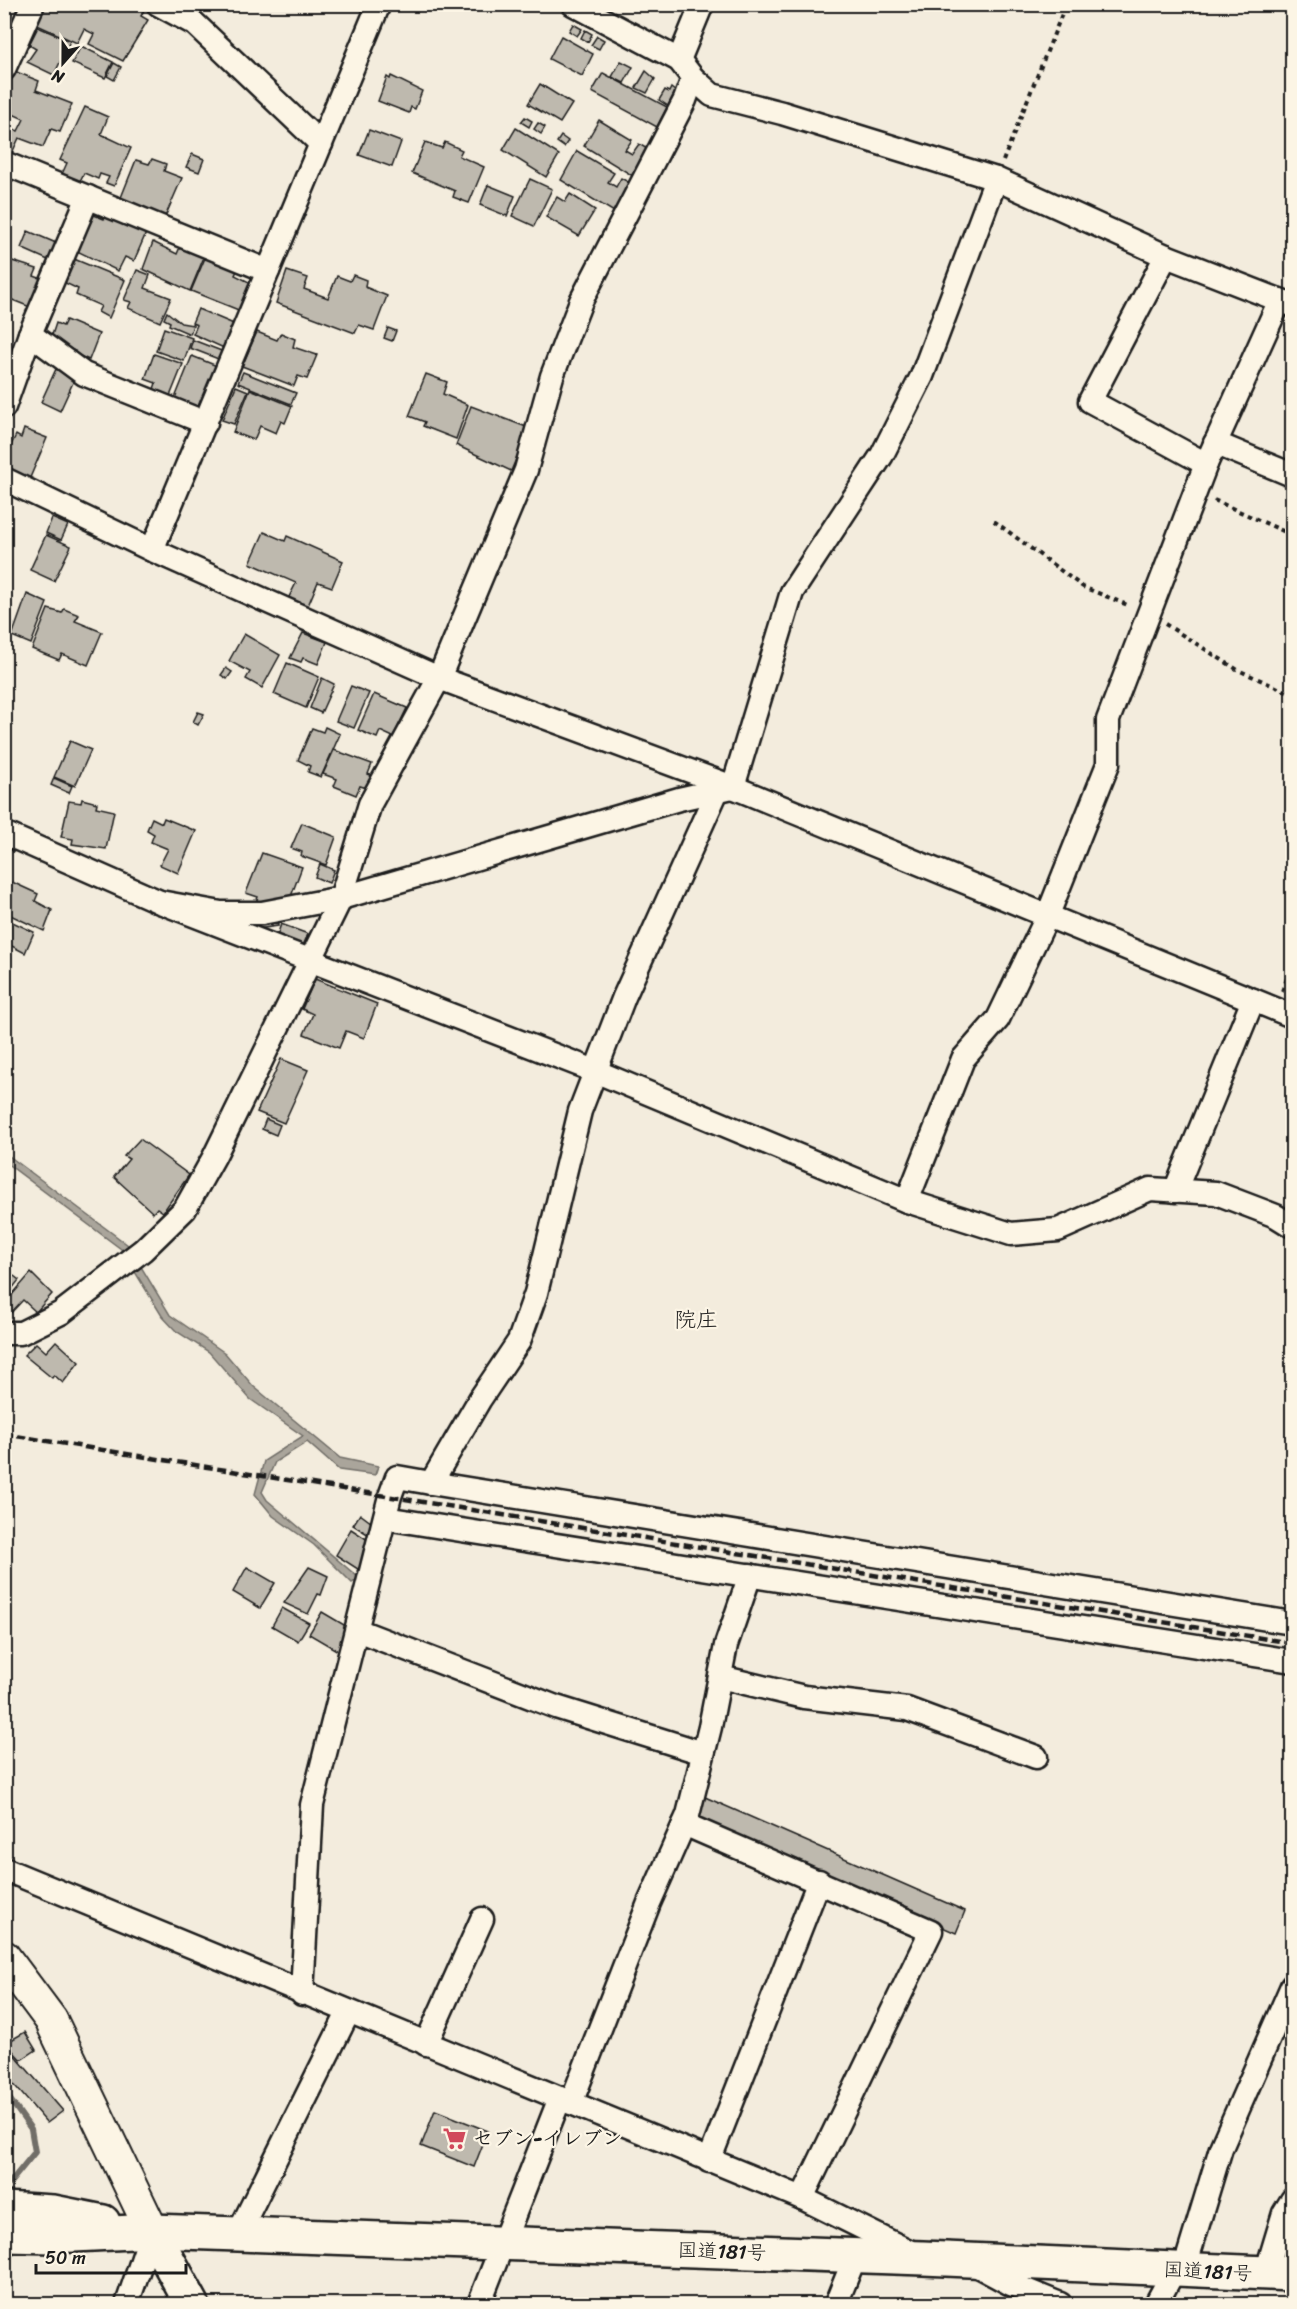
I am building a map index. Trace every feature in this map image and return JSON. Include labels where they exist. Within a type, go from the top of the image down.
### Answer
[{"type":"highway","points":[[4,2210],[52,2212],[152,2231]]},
{"type":"highway","points":[[4,2235],[54,2236],[152,2231]]},
{"type":"highway","points":[[152,2231],[178,2304]]},
{"type":"highway","points":[[152,2231],[192,2304]]},
{"type":"highway","name":"国道181号","points":[[152,2231],[505,2242],[1279,2274]]},
{"type":"street","points":[[4,69],[33,4]]},
{"type":"street","points":[[158,4],[195,24],[321,144]]},
{"type":"street","points":[[152,550],[380,4]]},
{"type":"street","points":[[573,4],[679,60],[693,78],[712,95],[782,113],[996,179],[1166,256],[1286,303],[1215,443],[1148,613],[1108,720],[1108,764],[1047,917],[998,1019],[963,1059],[907,1201]]},
{"type":"street","points":[[679,60],[702,4]]},
{"type":"street","points":[[4,1333],[21,1333],[61,1313],[143,1250],[185,1209],[214,1157],[341,898],[370,804],[440,678],[526,470],[552,376],[581,301],[685,100],[693,78]]},
{"type":"street","points":[[4,162],[268,272]]},
{"type":"street","points":[[431,1483],[480,1399],[519,1341],[536,1293],[580,1111],[624,997],[725,789],[792,592],[882,455],[922,376],[996,179]]},
{"type":"street","points":[[4,407],[30,334],[88,197]]},
{"type":"street","points":[[1166,256],[1090,401],[1206,464]]},
{"type":"street","points":[[30,334],[84,374],[206,423]]},
{"type":"street","points":[[1215,443],[1293,475]]},
{"type":"street","points":[[4,479],[152,550],[440,678],[1284,1012]]},
{"type":"street","points":[[160,902],[221,912],[262,913],[341,898],[437,868],[725,789]]},
{"type":"street","points":[[4,833],[160,902],[595,1071],[907,1201],[1011,1234],[1058,1230],[1150,1189],[1216,1193],[1276,1216],[1293,1226]]},
{"type":"street","points":[[1175,1191],[1253,1000]]},
{"type":"street","points":[[302,1994],[312,1805],[397,1477],[1293,1623]]},
{"type":"street","points":[[385,1518],[1293,1661]]},
{"type":"street","points":[[478,2304],[684,1824],[703,1753],[726,1645],[750,1575]]},
{"type":"street","points":[[357,1630],[556,1707],[703,1753]]},
{"type":"street","points":[[720,1677],[804,1697],[907,1709],[1036,1757]]},
{"type":"street","points":[[684,1824],[931,1931],[802,2198]]},
{"type":"street","points":[[4,1869],[348,2013],[802,2198],[923,2258]]},
{"type":"street","points":[[709,2161],[819,1881]]},
{"type":"street","points":[[426,2044],[482,1919]]},
{"type":"street","points":[[4,1957],[51,2020],[152,2231],[127,2304]]},
{"type":"street","points":[[1156,2304],[1180,2269],[1221,2148],[1293,1986]]},
{"type":"street","points":[[238,2234],[348,2013]]},
{"type":"street","points":[[1279,2274],[1284,2213],[1293,2200]]},
{"type":"street","points":[[836,2304],[855,2257]]},
{"type":"street","points":[[968,2261],[1011,2284],[1060,2304]]},
{"type":"path","points":[[996,179],[1066,4]]},
{"type":"path","points":[[1195,493],[1293,535]]},
{"type":"path","points":[[994,521],[1083,587],[1148,613],[1239,670],[1293,694]]},
{"type":"path","points":[[1284,1012],[1293,966]]},
{"type":"shaded area","points":[[5,1153],[128,1245],[170,1315],[225,1353],[253,1386],[340,1458],[378,1466],[375,1475],[339,1470],[307,1442],[275,1462],[262,1492],[267,1500],[359,1578],[352,1583],[314,1545],[273,1516],[255,1494],[264,1461],[303,1436],[250,1399],[209,1352],[176,1331],[162,1316],[121,1249],[5,1162]]},
{"type":"building","points":[[47,4],[138,4],[145,8],[141,16],[148,20],[123,61],[89,44],[94,34],[84,29],[77,43],[35,24]]},
{"type":"building","points":[[4,16],[17,21],[4,44]]},
{"type":"building","points":[[573,24],[582,29],[577,36],[569,31]]},
{"type":"building","points":[[38,27],[70,41],[54,75],[27,62],[36,49],[29,45]]},
{"type":"building","points":[[585,30],[592,34],[588,42],[581,38]]},
{"type":"building","points":[[561,36],[593,54],[582,76],[549,59]]},
{"type":"building","points":[[597,36],[604,40],[599,49],[591,45]]},
{"type":"building","points":[[81,46],[113,62],[105,78],[72,63]]},
{"type":"building","points":[[621,61],[633,67],[624,83],[612,77]]},
{"type":"building","points":[[114,63],[121,67],[114,80],[107,76]]},
{"type":"building","points":[[14,71],[39,81],[36,90],[72,104],[60,132],[51,129],[43,147],[19,138],[12,153],[4,150],[4,125],[18,131],[24,119],[4,110],[4,91]]},
{"type":"building","points":[[646,71],[655,79],[647,93],[636,88]]},
{"type":"building","points":[[603,73],[667,107],[657,127],[592,92]]},
{"type":"building","points":[[391,76],[422,91],[415,109],[411,107],[409,113],[378,101],[387,77],[390,79]]},
{"type":"building","points":[[540,84],[572,104],[560,123],[528,104]]},
{"type":"building","points":[[671,88],[676,92],[668,106],[659,100],[665,90],[669,92]]},
{"type":"building","points":[[85,107],[108,117],[101,134],[131,148],[114,186],[106,183],[109,177],[100,174],[98,179],[84,173],[80,181],[62,174],[67,163],[60,160]]},
{"type":"building","points":[[525,117],[532,121],[529,127],[521,122]]},
{"type":"building","points":[[599,120],[632,140],[625,150],[632,154],[639,144],[649,150],[633,176],[584,146]]},
{"type":"building","points":[[538,123],[545,127],[541,134],[534,129]]},
{"type":"building","points":[[516,128],[559,155],[546,177],[503,150]]},
{"type":"building","points":[[369,130],[401,142],[392,167],[359,155]]},
{"type":"building","points":[[561,136],[568,141],[564,147],[557,142]]},
{"type":"building","points":[[425,142],[442,148],[445,142],[462,150],[459,156],[484,167],[469,203],[453,197],[455,191],[412,173]]},
{"type":"building","points":[[577,151],[614,173],[608,182],[616,187],[621,178],[630,183],[614,212],[561,180]]},
{"type":"building","points":[[192,154],[204,159],[199,172],[186,167]]},
{"type":"building","points":[[152,159],[166,164],[164,171],[182,178],[165,217],[120,200],[136,160],[149,164]]},
{"type":"building","points":[[530,179],[552,189],[534,226],[512,216]]},
{"type":"building","points":[[488,185],[515,196],[507,216],[480,205]]},
{"type":"building","points":[[570,194],[595,210],[579,236],[546,217],[557,197],[565,202]]},
{"type":"building","points":[[108,213],[146,233],[134,261],[125,257],[118,271],[77,251],[94,215],[104,219]]},
{"type":"building","points":[[4,220],[12,223],[4,239]]},
{"type":"building","points":[[28,231],[56,243],[48,260],[21,248]]},
{"type":"building","points":[[153,242],[177,254],[180,247],[204,257],[190,291],[143,269]]},
{"type":"building","points":[[205,258],[222,265],[225,260],[239,267],[235,275],[253,284],[241,311],[191,291]]},
{"type":"building","points":[[6,259],[37,269],[34,276],[42,279],[30,307],[5,297],[7,292],[4,291]]},
{"type":"building","points":[[74,259],[125,280],[109,318],[98,312],[101,306],[76,295],[78,289],[63,282]]},
{"type":"building","points":[[137,270],[150,275],[145,288],[171,298],[160,322],[128,308],[131,302],[124,300]]},
{"type":"building","points":[[287,271],[308,278],[304,289],[328,298],[337,276],[350,281],[353,275],[366,280],[365,287],[387,296],[374,330],[359,325],[355,333],[276,303]]},
{"type":"building","points":[[198,309],[236,325],[226,349],[193,334],[197,325],[192,323]]},
{"type":"building","points":[[167,312],[181,323],[193,325],[190,334],[169,325],[170,322],[164,319]]},
{"type":"building","points":[[66,320],[99,334],[89,360],[73,353],[75,351],[50,341],[56,323],[63,326]]},
{"type":"building","points":[[164,328],[192,338],[184,361],[156,351]]},
{"type":"building","points":[[388,328],[396,331],[392,341],[384,338]]},
{"type":"building","points":[[257,332],[277,340],[281,333],[295,339],[293,347],[317,355],[307,379],[298,376],[294,386],[242,366]]},
{"type":"building","points":[[193,340],[224,352],[221,360],[190,348]]},
{"type":"building","points":[[154,354],[183,364],[168,401],[152,395],[156,383],[145,379]]},
{"type":"building","points":[[192,356],[217,366],[198,413],[173,403]]},
{"type":"building","points":[[56,369],[75,378],[60,411],[41,402]]},
{"type":"building","points":[[243,372],[296,393],[291,404],[238,383]]},
{"type":"building","points":[[426,374],[447,382],[443,394],[468,405],[456,439],[423,426],[425,422],[409,416]]},
{"type":"building","points":[[236,386],[248,391],[234,424],[222,420]]},
{"type":"building","points":[[250,389],[292,406],[285,423],[281,421],[276,433],[260,426],[254,440],[233,432]]},
{"type":"building","points":[[471,406],[529,428],[511,471],[456,445]]},
{"type":"building","points":[[24,429],[47,438],[29,480],[4,471],[4,445],[10,447],[16,435],[21,438]]},
{"type":"building","points":[[52,518],[68,525],[61,540],[46,533]]},
{"type":"building","points":[[264,532],[285,541],[287,536],[343,561],[332,587],[318,582],[307,608],[288,599],[296,583],[250,563]]},
{"type":"building","points":[[46,535],[71,546],[54,581],[30,570]]},
{"type":"building","points":[[27,594],[47,603],[31,644],[12,636]]},
{"type":"building","points":[[48,609],[62,613],[64,609],[79,615],[75,621],[102,632],[88,665],[62,654],[59,660],[32,649]]},
{"type":"building","points":[[4,621],[13,624],[6,643],[4,643]]},
{"type":"building","points":[[303,633],[327,642],[318,664],[303,658],[301,662],[290,658]]},
{"type":"building","points":[[244,634],[280,655],[262,688],[246,679],[250,672],[229,661]]},
{"type":"building","points":[[287,663],[319,677],[306,708],[274,694]]},
{"type":"building","points":[[226,668],[232,672],[227,679],[221,675]]},
{"type":"building","points":[[322,678],[334,684],[321,713],[310,708]]},
{"type":"building","points":[[351,686],[369,693],[354,728],[336,721]]},
{"type":"building","points":[[374,694],[407,708],[393,737],[380,731],[377,738],[358,730]]},
{"type":"building","points":[[198,712],[204,714],[198,725],[193,722]]},
{"type":"building","points":[[325,727],[340,734],[321,777],[308,772],[310,766],[298,760],[312,728],[323,732]]},
{"type":"building","points":[[70,741],[91,750],[75,786],[54,777]]},
{"type":"building","points":[[334,750],[372,764],[368,774],[373,776],[367,788],[360,786],[356,795],[334,786],[337,779],[323,774]]},
{"type":"building","points":[[54,778],[72,786],[69,793],[51,785]]},
{"type":"building","points":[[82,799],[97,803],[96,807],[114,811],[106,849],[72,844],[73,839],[61,837],[69,801],[81,803]]},
{"type":"building","points":[[152,818],[162,823],[164,818],[196,831],[178,873],[160,865],[168,849],[151,842],[154,834],[147,830]]},
{"type":"building","points":[[302,823],[336,837],[326,865],[301,856],[302,852],[291,848]]},
{"type":"building","points":[[262,853],[302,867],[290,899],[256,902],[258,897],[246,893]]},
{"type":"building","points":[[320,864],[334,870],[329,883],[315,877]]},
{"type":"building","points":[[12,882],[38,894],[35,901],[52,910],[44,931],[4,912],[4,898]]},
{"type":"building","points":[[4,918],[34,932],[25,953],[4,942]]},
{"type":"building","points":[[277,919],[278,926],[257,929],[256,921]]},
{"type":"building","points":[[281,924],[308,934],[302,948],[276,939]]},
{"type":"building","points":[[315,979],[377,1004],[364,1038],[346,1031],[339,1048],[304,1034],[313,1014],[302,1009]]},
{"type":"building","points":[[281,1059],[308,1070],[284,1123],[257,1112]]},
{"type":"building","points":[[266,1119],[280,1125],[276,1135],[262,1129]]},
{"type":"building","points":[[140,1139],[189,1175],[163,1212],[157,1208],[153,1213],[114,1177],[129,1159],[124,1156]]},
{"type":"building","points":[[10,1273],[19,1280],[8,1294],[4,1291],[4,1279]]},
{"type":"building","points":[[31,1273],[52,1294],[36,1312],[23,1300],[4,1320],[4,1304]]},
{"type":"building","points":[[56,1341],[79,1362],[63,1383],[54,1375],[52,1378],[24,1355],[36,1343],[46,1352]]},
{"type":"building","points":[[360,1514],[376,1526],[369,1535],[353,1525]]},
{"type":"building","points":[[351,1529],[368,1540],[363,1552],[366,1553],[363,1557],[366,1559],[362,1575],[357,1571],[358,1569],[336,1555]]},
{"type":"building","points":[[247,1567],[275,1583],[260,1608],[233,1592]]},
{"type":"building","points":[[309,1567],[328,1576],[321,1595],[318,1594],[308,1614],[284,1603]]},
{"type":"building","points":[[282,1608],[309,1623],[298,1641],[272,1626]]},
{"type":"building","points":[[322,1612],[351,1629],[338,1651],[309,1634]]},
{"type":"building","points":[[705,1797],[965,1911],[956,1933],[696,1819]]},
{"type":"building","points":[[25,2032],[36,2050],[21,2060],[6,2043]]},
{"type":"building","points":[[5,2044],[63,2111],[47,2123],[4,2073]]},
{"type":"building","name":"セブン-イレブン","points":[[435,2110],[488,2131],[474,2167],[421,2146]]},
{"type":"waterway","points":[[4,2091],[31,2129],[35,2152],[9,2184]]},
{"type":"railway","points":[[4,1434],[1292,1643]]},
{"type":"place","name":"セブン-イレブン","points":[[455,2138]]},
{"type":"district","name":"院庄","points":[[696,1319]]}]
